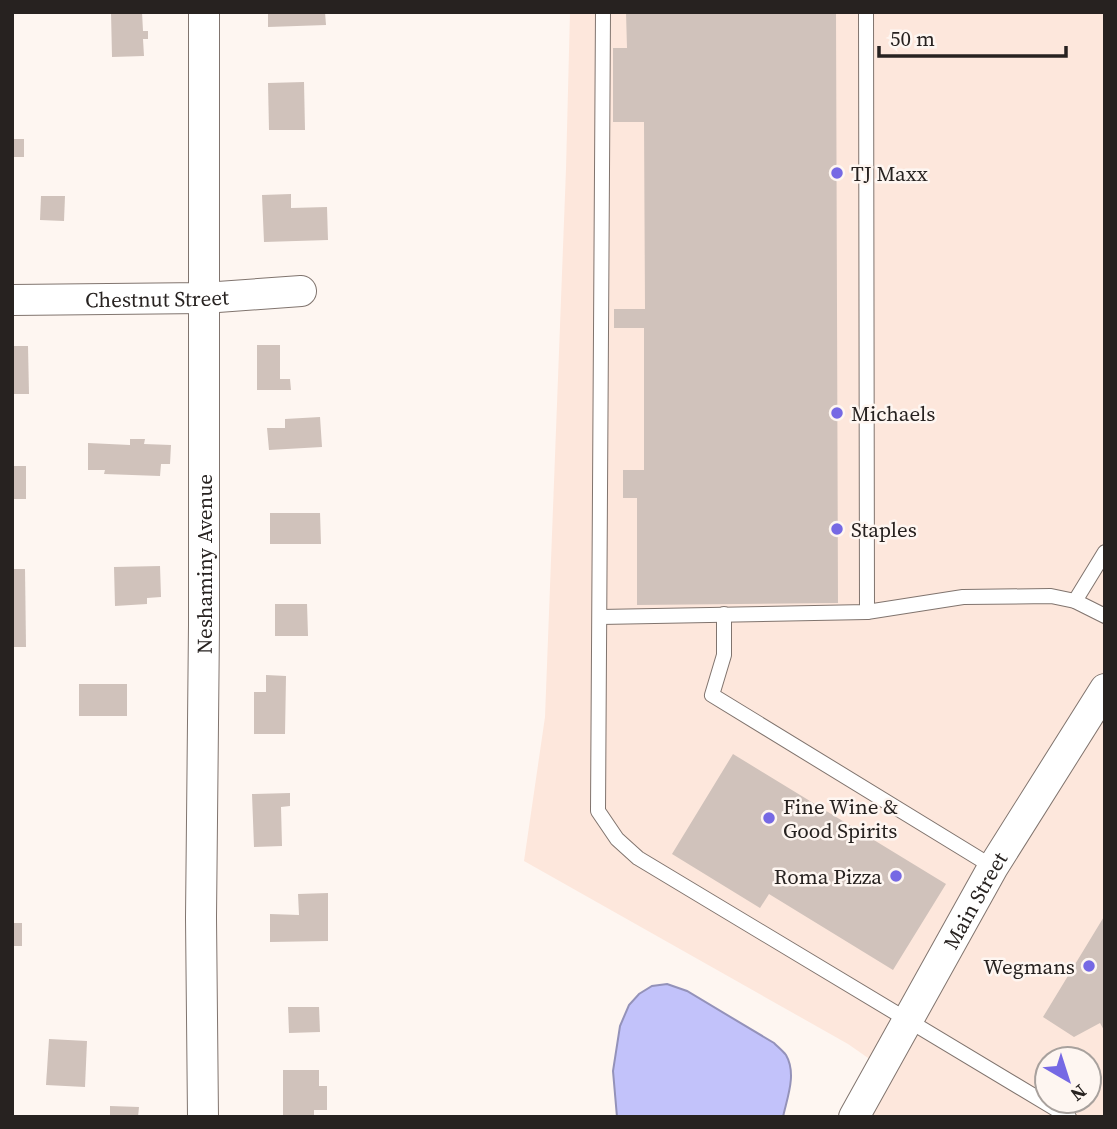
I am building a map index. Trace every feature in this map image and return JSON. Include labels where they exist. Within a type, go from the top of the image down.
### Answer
[{"type":"street","name":"Neshaminy Avenue","points":[[203,1117],[201,904],[204,12]]},
{"type":"street","name":"Chestnut Street","points":[[12,300],[204,298],[301,291]]},
{"type":"street","name":"Main Street","points":[[854,1117],[993,867],[1105,689]]},
{"type":"lane","points":[[603,12],[598,811],[617,839],[638,858],[1069,1117]]},
{"type":"lane","points":[[866,12],[867,612]]},
{"type":"lane","points":[[1075,601],[1105,552]]},
{"type":"lane","points":[[600,617],[867,612],[963,597],[1051,596],[1075,601],[1105,616]]},
{"type":"lane","points":[[724,614],[724,655],[712,695],[993,867]]},
{"type":"shaded area","points":[[570,12],[1105,12],[1105,1117],[871,1115],[894,1076],[848,1044],[524,861],[545,717]]},
{"type":"water","points":[[667,984],[687,991],[774,1043],[785,1054],[791,1078],[783,1117],[617,1117],[613,1071],[620,1026],[629,1005],[639,994],[652,986]]},
{"type":"building","points":[[111,12],[142,12],[143,31],[148,31],[148,39],[143,39],[144,56],[112,57]]},
{"type":"building","points":[[268,12],[325,12],[326,25],[268,27]]},
{"type":"building","points":[[626,12],[836,12],[838,603],[637,605],[637,498],[623,498],[623,470],[644,470],[644,328],[614,328],[614,309],[645,309],[644,122],[613,122],[613,48],[627,48]]},
{"type":"building","points":[[304,82],[305,130],[269,130],[268,83]]},
{"type":"building","points":[[12,139],[24,139],[24,157],[12,157]]},
{"type":"building","points":[[291,194],[291,208],[327,207],[328,240],[264,242],[262,195]]},
{"type":"building","points":[[41,196],[65,196],[64,221],[40,220]]},
{"type":"building","points":[[257,345],[280,345],[280,379],[290,379],[291,390],[257,390]]},
{"type":"building","points":[[12,346],[28,346],[29,394],[12,394]]},
{"type":"building","points":[[320,417],[322,447],[269,450],[267,428],[285,428],[285,419]]},
{"type":"building","points":[[130,439],[145,439],[144,444],[171,445],[170,464],[161,464],[160,476],[104,474],[105,470],[88,470],[88,443],[130,445]]},
{"type":"building","points":[[12,466],[26,466],[26,499],[12,499]]},
{"type":"building","points":[[270,513],[320,513],[321,544],[270,544]]},
{"type":"building","points":[[160,566],[161,597],[147,598],[147,604],[115,606],[114,567]]},
{"type":"building","points":[[12,569],[25,569],[26,647],[12,647]]},
{"type":"building","points":[[275,604],[307,604],[308,636],[275,636]]},
{"type":"building","points":[[266,675],[286,676],[285,734],[254,734],[254,692],[266,692]]},
{"type":"building","points":[[79,684],[127,684],[127,716],[79,716]]},
{"type":"building","points":[[733,754],[946,884],[893,970],[769,894],[760,908],[672,854]]},
{"type":"building","points":[[290,793],[290,806],[281,807],[282,846],[254,847],[252,794]]},
{"type":"building","points":[[328,893],[328,941],[270,942],[270,914],[299,915],[298,894]]},
{"type":"building","name":"Wegmans","points":[[1105,915],[1105,1032],[1100,1023],[1074,1037],[1043,1017]]},
{"type":"building","points":[[12,923],[22,923],[22,946],[12,946]]},
{"type":"building","points":[[288,1007],[319,1007],[320,1032],[289,1033]]},
{"type":"building","points":[[49,1039],[87,1041],[85,1087],[46,1085]]},
{"type":"building","points":[[283,1070],[319,1070],[319,1086],[327,1086],[327,1110],[314,1110],[314,1117],[283,1117]]},
{"type":"building","points":[[110,1106],[139,1107],[138,1117],[110,1117]]},
{"type":"place","name":"TJ Maxx","points":[[837,173]]},
{"type":"place","name":"Michaels","points":[[837,413]]},
{"type":"place","name":"Staples","points":[[837,529]]},
{"type":"place","name":"Fine Wine & Good Spirits","points":[[769,818]]},
{"type":"place","name":"Roma Pizza","points":[[896,876]]},
{"type":"place","name":"Wegmans","points":[[1089,966]]}]
